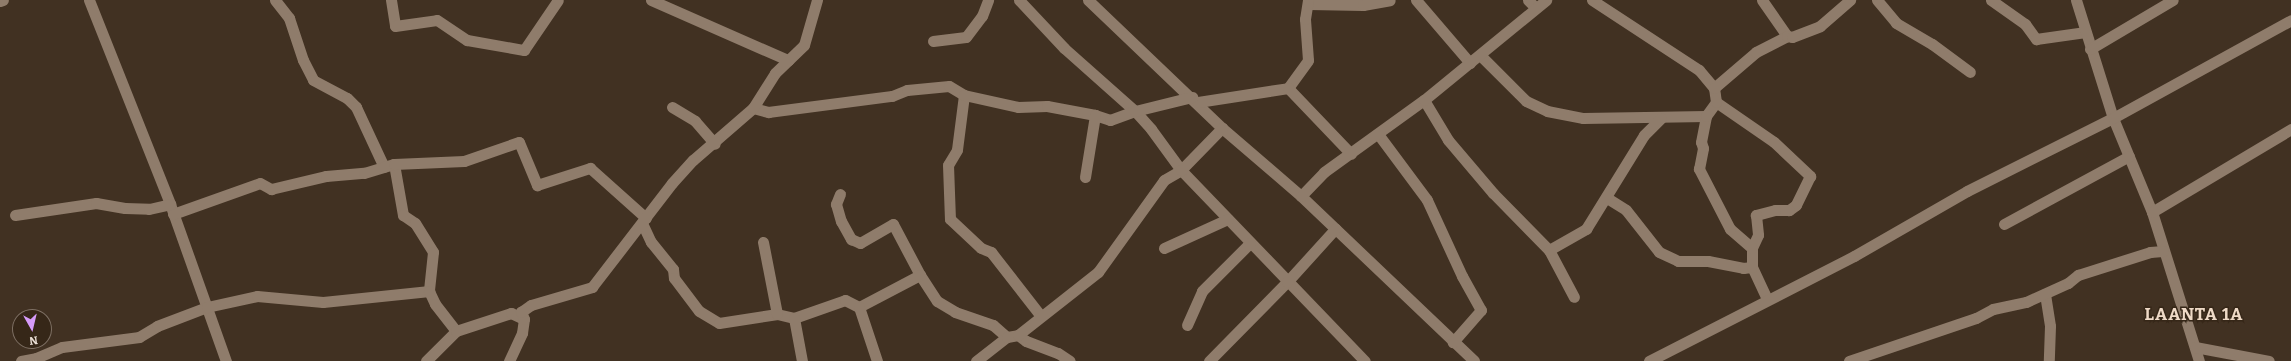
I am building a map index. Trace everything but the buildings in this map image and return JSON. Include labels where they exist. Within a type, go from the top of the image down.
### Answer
[{"type":"street","points":[[89,0],[172,209],[226,361]]},
{"type":"street","points":[[275,0],[289,18],[303,60],[313,80],[347,98],[356,107],[389,165],[403,215],[415,223],[432,252],[429,291],[435,304],[456,331]]},
{"type":"street","points":[[391,0],[395,26],[437,20],[467,40],[524,50],[558,0]]},
{"type":"street","points":[[651,0],[788,60]]},
{"type":"street","points":[[509,361],[522,333],[524,319],[521,312],[532,305],[592,287],[672,183],[693,160],[714,144],[753,108],[775,73],[804,45],[817,0]]},
{"type":"street","points":[[933,41],[966,37],[982,16],[988,0]]},
{"type":"street","points":[[1020,0],[1064,48],[1135,111],[1151,129],[1181,170],[1250,244],[1365,361]]},
{"type":"street","points":[[1088,0],[1195,99],[1222,128],[1301,196],[1474,361]]},
{"type":"street","points":[[753,108],[768,112],[892,96],[907,90],[949,86],[964,95],[1018,107],[1047,106],[1095,115],[1110,120],[1135,111],[1195,99],[1288,88],[1308,60],[1305,19],[1308,2],[1363,5],[1390,0]]},
{"type":"street","points":[[1416,0],[1470,63]]},
{"type":"street","points":[[1528,0],[1536,8]]},
{"type":"street","points":[[1301,196],[1324,172],[1424,100],[1546,0]]},
{"type":"street","points":[[1592,0],[1699,70],[1714,88],[1716,102],[1706,116],[1700,169],[1730,230],[1752,248]]},
{"type":"street","points":[[1762,0],[1787,36]]},
{"type":"street","points":[[1714,88],[1756,52],[1787,36],[1792,37],[1820,26],[1850,0]]},
{"type":"street","points":[[1877,0],[1896,23],[1932,44],[1970,72]]},
{"type":"street","points":[[1990,0],[2025,24],[2036,39],[2086,32]]},
{"type":"street","points":[[2076,0],[2090,49],[2113,118],[2152,212],[2163,251],[2199,361]]},
{"type":"street","points":[[2090,49],[2173,0]]},
{"type":"street","points":[[1649,361],[1767,299],[1854,256],[1967,191],[2113,118],[2291,20]]},
{"type":"street","points":[[1480,55],[1526,101],[1547,111],[1583,118],[1661,118],[1706,116]]},
{"type":"street","points":[[1288,88],[1351,154]]},
{"type":"street","points":[[964,95],[957,150],[948,165],[950,219],[981,248],[991,252],[1040,315]]},
{"type":"street","points":[[1424,100],[1448,140],[1493,193],[1549,250],[1574,297]]},
{"type":"street","points":[[1716,102],[1774,142],[1810,176],[1796,205],[1789,210],[1775,210],[1756,215],[1758,235],[1752,248],[1752,267],[1767,299]]},
{"type":"street","points":[[672,107],[695,121],[714,144]]},
{"type":"street","points":[[1086,177],[1095,115]]},
{"type":"street","points":[[1549,250],[1586,229],[1607,198],[1644,135],[1661,118]]},
{"type":"street","points":[[976,361],[1098,272],[1164,180],[1181,170],[1222,128]]},
{"type":"street","points":[[2152,212],[2291,129]]},
{"type":"street","points":[[1378,134],[1427,200],[1459,271],[1481,310],[1453,342]]},
{"type":"street","points":[[15,215],[96,203],[125,208],[172,209],[260,183],[271,189],[326,176],[364,173],[389,165],[464,161],[519,142],[537,185],[590,168],[644,220],[651,242],[673,269],[674,278],[699,311],[719,322],[777,314],[794,318],[845,300],[859,307],[877,361]]},
{"type":"street","points":[[2004,224],[2129,156]]},
{"type":"street","points":[[840,194],[836,204],[841,221],[851,239],[860,243],[893,224],[920,275],[937,301],[955,312],[993,325],[1012,336],[1058,353],[1070,361]]},
{"type":"street","points":[[1607,198],[1626,210],[1659,252],[1678,261],[1708,261],[1743,268],[1752,267]]},
{"type":"street","points":[[1164,248],[1228,219]]},
{"type":"street","points":[[1208,361],[1287,282],[1335,229]]},
{"type":"street","points":[[763,242],[777,314]]},
{"type":"street","points":[[1187,325],[1202,291],[1250,244]]},
{"type":"street","points":[[1849,361],[1976,318],[1993,309],[2026,302],[2068,283],[2078,275],[2150,252],[2163,251]]},
{"type":"street","points":[[859,307],[920,275]]},
{"type":"street","points":[[21,361],[36,358],[62,347],[138,337],[157,326],[207,307],[257,296],[323,302],[429,291]]},
{"type":"street","points":[[2045,294],[2050,326],[2049,361]]},
{"type":"street","points":[[426,361],[456,331],[511,313],[524,319]]},
{"type":"street","points":[[794,318],[802,361]]},
{"type":"street","points":[[2195,347],[2269,361]]},
{"type":"district","name":"LAANTA 1A","points":[[2194,315]]}]
